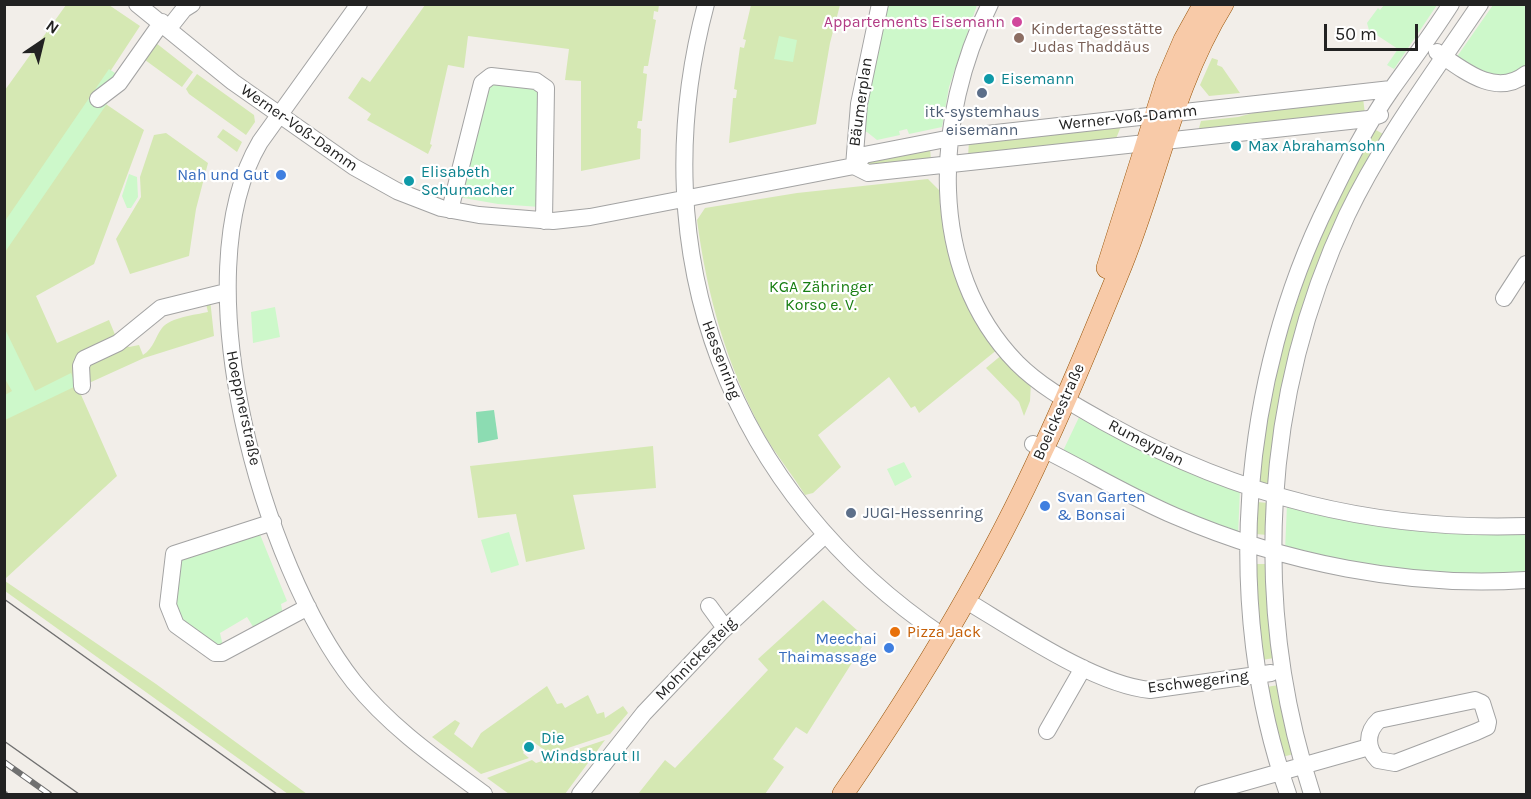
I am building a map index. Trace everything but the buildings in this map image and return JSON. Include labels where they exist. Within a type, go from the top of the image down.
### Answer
[{"type":"main road","name":"Boelckestraße","points":[[829,795],[939,633],[965,600],[1060,396],[1126,229],[1163,114],[1195,54],[1216,6]]},
{"type":"main road","name":"Boelckestraße","points":[[843,795],[939,633],[1000,513],[1038,447]]},
{"type":"street","name":"Werner-Voß-Damm","points":[[137,4],[166,25],[204,60],[379,182],[417,199],[450,210],[509,220],[544,221],[590,217],[854,166],[864,155],[951,138],[1391,89]]},
{"type":"street","name":"Hoeppnerstraße","points":[[359,4],[255,150],[240,189],[229,244],[226,292],[234,374],[256,467],[288,568],[342,666],[376,706],[411,740],[484,795]]},
{"type":"street","name":"Hessenring","points":[[706,4],[692,71],[686,135],[684,198],[694,272],[704,316],[738,406],[787,488],[825,535],[873,582],[939,633]]},
{"type":"street","name":"Bäumerplan","points":[[854,166],[859,104],[880,4]]},
{"type":"street","points":[[951,138],[958,90],[990,4]]},
{"type":"street","points":[[1288,795],[1280,772],[1259,674],[1251,611],[1252,489],[1259,425],[1285,313],[1312,238],[1329,201],[1391,89],[1425,44],[1451,4]]},
{"type":"street","name":"Werner-Voß-Damm","points":[[854,166],[868,173],[1375,118],[1400,112],[1444,57],[1480,4]]},
{"type":"street","points":[[98,99],[119,83],[184,6]]},
{"type":"street","points":[[1425,44],[1480,80],[1493,84],[1508,84],[1527,74]]},
{"type":"street","points":[[450,210],[482,83],[485,78],[491,76],[502,77],[536,81],[546,88],[544,221]]},
{"type":"street","points":[[1312,795],[1303,766],[1282,671],[1275,612],[1274,496],[1287,397],[1321,279],[1348,214],[1400,112],[1391,89]]},
{"type":"street","name":"Rumeyplan","points":[[951,138],[948,165],[952,238],[965,282],[986,323],[1017,362],[1060,396],[1152,447],[1274,496],[1352,514],[1421,525],[1527,526]]},
{"type":"street","points":[[1504,298],[1527,264]]},
{"type":"street","points":[[82,386],[81,366],[84,359],[118,343],[161,308],[226,292]]},
{"type":"street","points":[[1038,447],[1175,516],[1273,552],[1422,580],[1527,580]]},
{"type":"street","points":[[273,522],[174,554],[168,605],[176,625],[215,653],[222,653],[308,607]]},
{"type":"street","name":"Mohnickesteig","points":[[580,795],[644,713],[725,628],[825,535]]},
{"type":"street","name":"Eschwegering","points":[[965,600],[1083,668],[1131,688],[1150,690],[1282,671]]},
{"type":"street","points":[[709,606],[725,628]]},
{"type":"street","points":[[1047,731],[1083,668]]},
{"type":"street","points":[[1475,700],[1482,703],[1488,722],[1487,726],[1476,732],[1395,763],[1378,760],[1369,747],[1371,728],[1386,717],[1475,700]]},
{"type":"street","points":[[1203,795],[1369,747]]},
{"type":"green space","points":[[66,5],[109,5],[140,26],[94,96],[144,130],[94,264],[36,296],[57,343],[109,320],[116,337],[129,347],[139,345],[143,355],[150,349],[166,324],[208,312],[206,304],[210,299],[214,336],[144,358],[78,388],[117,476],[5,579],[5,90]]},
{"type":"green space","points":[[425,5],[659,5],[658,12],[654,11],[653,19],[656,20],[648,66],[644,66],[643,73],[647,74],[642,121],[638,121],[637,128],[641,129],[640,159],[581,171],[581,81],[565,80],[569,49],[468,36],[464,68],[448,65],[430,144],[432,145],[428,154],[367,120],[371,114],[348,98],[362,77],[370,82]]},
{"type":"green space","points":[[751,5],[840,5],[830,43],[816,124],[729,143],[733,98],[736,98],[737,90],[734,89],[740,47],[744,48],[746,40],[743,39]]},
{"type":"green space","points":[[885,5],[977,5],[949,87],[942,127],[909,134],[907,129],[899,131],[900,135],[877,140],[867,132],[860,131]]},
{"type":"green space","points":[[1384,5],[1437,5],[1394,69],[1387,65],[1398,49],[1369,30],[1367,23],[1378,8],[1380,10]]},
{"type":"green space","points":[[1493,5],[1526,5],[1526,64],[1508,76],[1491,76],[1456,58]]},
{"type":"green space","points":[[779,36],[797,40],[793,62],[774,59]]},
{"type":"green space","points":[[156,43],[193,72],[182,87],[141,57]]},
{"type":"green space","points":[[1212,58],[1218,60],[1217,65],[1222,67],[1240,93],[1209,96],[1200,85]]},
{"type":"green space","points":[[109,69],[124,79],[5,252],[5,221]]},
{"type":"green space","points":[[197,74],[254,115],[255,122],[246,135],[189,94],[186,89]]},
{"type":"green space","points":[[490,83],[530,86],[539,92],[540,207],[498,204],[458,197]]},
{"type":"green space","points":[[1363,98],[1365,114],[1225,128],[1199,128],[1201,121],[1238,117],[1268,109]]},
{"type":"green space","points":[[1122,124],[1115,141],[968,157],[969,141]]},
{"type":"green space","points":[[223,129],[242,142],[237,152],[217,137]]},
{"type":"green space","points":[[1374,129],[1385,135],[1344,212],[1270,484],[1257,482],[1262,439],[1278,359],[1317,240]]},
{"type":"green space","points":[[166,133],[208,163],[196,209],[189,256],[130,274],[116,239],[141,197],[140,177],[154,135]]},
{"type":"green space","points":[[930,147],[931,161],[867,168],[864,161]]},
{"type":"green space","points":[[129,174],[137,177],[138,197],[131,208],[127,208],[122,196]]},
{"type":"green space","name":"KGA Zähringer Korso e. V.","points":[[928,179],[941,192],[998,349],[919,413],[915,406],[911,408],[889,377],[818,435],[841,467],[813,493],[805,495],[764,434],[739,383],[720,330],[706,276],[697,220],[705,208],[797,193]]},
{"type":"green space","points":[[275,307],[280,337],[253,343],[251,312]]},
{"type":"green space","points":[[4,327],[35,391],[71,373],[76,386],[5,420],[5,395],[12,391],[5,379]]},
{"type":"green space","points":[[1003,354],[1031,382],[1030,401],[1024,416],[1019,402],[986,368]]},
{"type":"green space","points":[[494,410],[498,439],[478,443],[476,412]]},
{"type":"green space","points":[[1081,413],[1240,489],[1238,536],[1203,523],[1062,453]]},
{"type":"green space","points":[[653,446],[656,488],[573,495],[585,549],[526,562],[516,514],[478,518],[470,466]]},
{"type":"green space","points":[[904,462],[912,477],[895,486],[887,469]]},
{"type":"green space","points":[[1257,502],[1269,503],[1268,535],[1255,534]]},
{"type":"green space","points":[[1287,504],[1526,531],[1526,577],[1405,573],[1285,551]]},
{"type":"green space","points":[[259,532],[287,601],[281,604],[283,615],[255,630],[247,617],[220,633],[223,646],[220,648],[191,630],[176,615],[173,596],[177,561]]},
{"type":"green space","points":[[509,532],[519,565],[491,573],[481,540]]},
{"type":"green space","points":[[1255,564],[1267,564],[1274,658],[1262,660]]},
{"type":"green space","points":[[5,581],[156,684],[307,794],[288,794],[5,591]]},
{"type":"green space","points":[[823,600],[867,639],[807,734],[796,727],[773,759],[784,767],[765,794],[638,794],[665,760],[675,768],[768,670],[758,659]]},
{"type":"green space","points":[[1279,685],[1294,754],[1282,757],[1266,687]]},
{"type":"green space","points":[[547,686],[557,704],[562,703],[565,708],[588,695],[597,714],[604,712],[605,718],[623,706],[628,713],[610,734],[550,754],[532,741],[523,753],[529,758],[481,774],[432,737],[455,720],[460,723],[454,734],[472,748],[481,733]]},
{"type":"green space","points":[[605,740],[565,794],[509,794],[487,778],[532,760],[536,763]]},
{"type":"tram line","points":[[4,599],[277,794]]},
{"type":"tram line","points":[[4,741],[79,794]]},
{"type":"railway","points":[[4,762],[49,794]]},
{"type":"place","name":"Appartements Eisemann","points":[[1017,22]]},
{"type":"place","name":"Kindertagesstätte Judas Thaddäus","points":[[1019,38]]},
{"type":"place","name":"Eisemann","points":[[989,79]]},
{"type":"place","name":"itk-systemhaus eisemann","points":[[982,93]]},
{"type":"place","name":"Max Abrahamsohn","points":[[1236,146]]},
{"type":"place","name":"Nah und Gut","points":[[281,175]]},
{"type":"place","name":"Elisabeth Schumacher","points":[[409,181]]},
{"type":"place","name":"Svan Garten & Bonsai","points":[[1045,506]]},
{"type":"place","name":"JUGI-Hessenring","points":[[851,513]]},
{"type":"place","name":"Pizza Jack","points":[[895,632]]},
{"type":"place","name":"Meechai Thaimassage","points":[[889,648]]},
{"type":"place","name":"Die Windsbraut II","points":[[529,747]]}]
